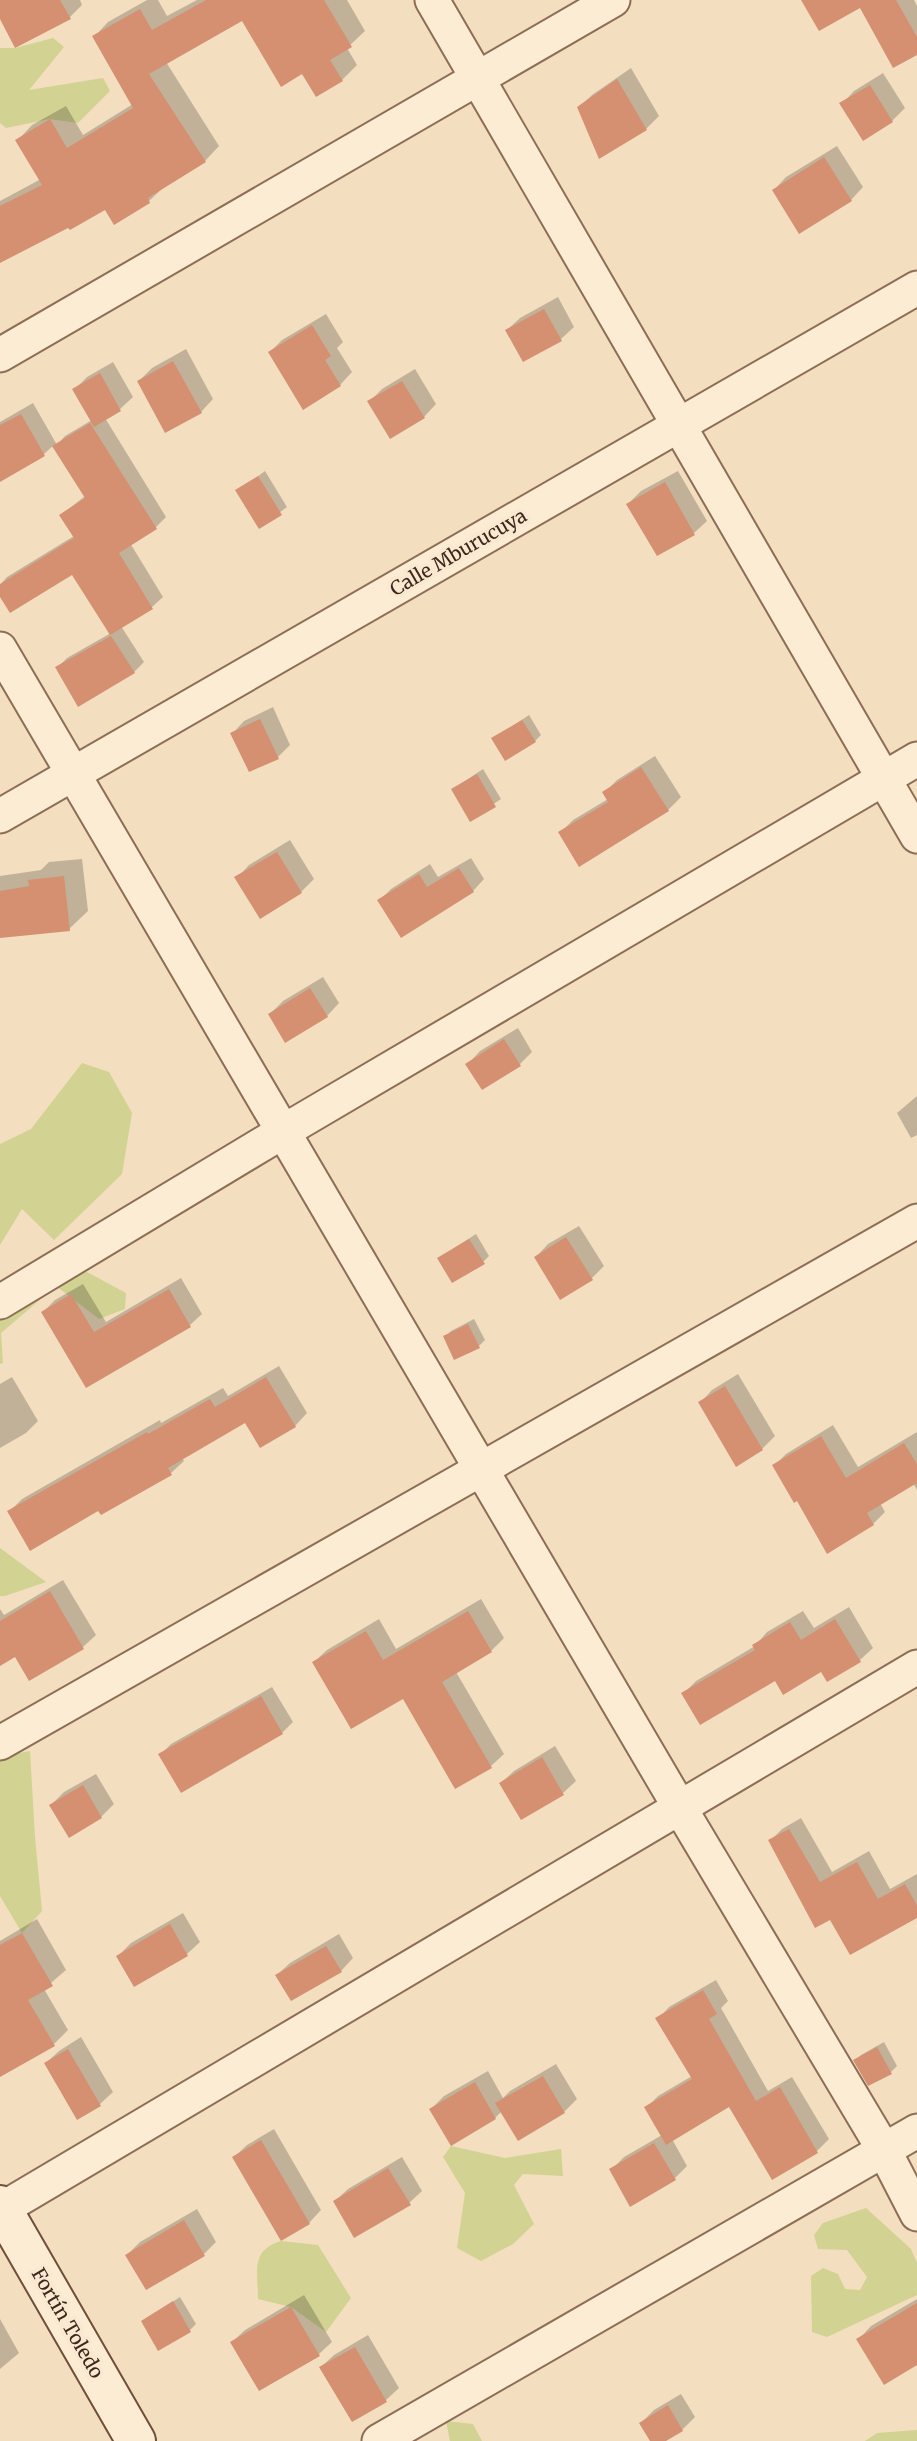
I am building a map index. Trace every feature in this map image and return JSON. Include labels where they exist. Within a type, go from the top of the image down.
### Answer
[{"type":"street","points":[[432,0],[917,836]]},
{"type":"street","points":[[0,355],[613,0]]},
{"type":"street","name":"Calle Mburucuya","points":[[0,816],[917,288]]},
{"type":"street","points":[[0,649],[680,1808],[884,2150],[917,2214]]},
{"type":"street","points":[[0,1302],[284,1131],[917,759]]},
{"type":"street","points":[[0,1743],[917,1221]]},
{"type":"street","points":[[1,2207],[917,1667]]},
{"type":"street","points":[[379,2441],[917,2131]]},
{"type":"street","name":"Fortín Toledo","points":[[1,2207],[136,2441]]},
{"type":"green space","points":[[53,38],[64,47],[29,90],[103,78],[110,91],[78,123],[50,119],[6,128],[0,123],[0,48],[15,48]]},
{"type":"green space","points":[[82,1063],[109,1072],[132,1113],[122,1174],[54,1240],[22,1209],[0,1245],[0,1144],[31,1129]]},
{"type":"green space","points":[[87,1272],[126,1293],[125,1309],[99,1319],[56,1286],[1,1333],[3,1363],[0,1364],[0,1301]]},
{"type":"green space","points":[[0,1548],[46,1582],[0,1596]]},
{"type":"green space","points":[[30,1751],[42,1911],[22,1933],[0,1896],[0,1757]]},
{"type":"green space","points":[[451,2146],[505,2158],[561,2149],[563,2176],[523,2174],[514,2185],[534,2224],[513,2244],[481,2261],[457,2248],[465,2193],[443,2157]]},
{"type":"green space","points":[[866,2208],[911,2249],[917,2263],[917,2295],[827,2337],[812,2332],[811,2276],[823,2268],[838,2274],[845,2289],[860,2290],[867,2277],[847,2250],[818,2249],[814,2235],[823,2223]]},
{"type":"green space","points":[[281,2241],[318,2245],[351,2298],[326,2332],[291,2307],[258,2299],[257,2271],[260,2256],[271,2245]]},
{"type":"green space","points":[[446,2421],[473,2424],[482,2441],[450,2441]]},
{"type":"green space","points":[[917,2430],[917,2441],[865,2441],[877,2433]]},
{"type":"building","points":[[0,0],[60,0],[71,19],[15,48],[0,19]]},
{"type":"building","points":[[206,0],[324,0],[352,47],[330,60],[343,81],[316,97],[302,74],[281,87],[242,21],[149,74],[206,162],[148,198],[150,203],[114,225],[105,210],[0,263],[0,206],[42,185],[15,140],[50,119],[67,148],[133,108],[92,36],[140,9],[152,30]]},
{"type":"building","points":[[801,0],[896,0],[917,37],[917,55],[893,68],[860,8],[819,31]]},
{"type":"building","points":[[617,79],[647,130],[599,159],[577,107]]},
{"type":"building","points":[[870,85],[893,122],[863,141],[839,103]]},
{"type":"building","points":[[824,157],[852,201],[799,234],[772,190]]},
{"type":"building","points":[[544,309],[562,341],[523,362],[505,330]]},
{"type":"building","points":[[312,325],[331,356],[325,360],[341,386],[303,410],[268,352]]},
{"type":"building","points":[[173,361],[202,413],[165,433],[137,381]]},
{"type":"building","points":[[100,373],[121,411],[94,427],[72,389]]},
{"type":"building","points":[[402,381],[425,418],[390,439],[367,401]]},
{"type":"building","points":[[21,414],[45,456],[0,482],[0,425]]},
{"type":"building","points":[[90,423],[157,529],[119,553],[153,609],[110,635],[72,575],[10,613],[0,597],[0,584],[74,538],[59,515],[85,498],[52,446]]},
{"type":"building","points":[[258,476],[282,515],[259,529],[235,490]]},
{"type":"building","points":[[665,482],[695,535],[657,556],[626,504]]},
{"type":"building","points":[[111,636],[135,673],[78,707],[55,667]]},
{"type":"building","points":[[260,719],[279,759],[249,772],[230,733]]},
{"type":"building","points":[[522,720],[536,742],[505,761],[491,738]]},
{"type":"building","points":[[641,767],[669,811],[579,867],[558,832],[608,802],[602,792]]},
{"type":"building","points":[[477,774],[496,807],[470,822],[451,789]]},
{"type":"building","points":[[277,852],[302,893],[260,919],[234,877]]},
{"type":"building","points":[[459,868],[474,892],[401,938],[377,900],[419,874],[427,887]]},
{"type":"building","points":[[64,876],[70,931],[0,938],[0,891],[29,886],[28,880]]},
{"type":"building","points":[[310,988],[328,1017],[285,1043],[268,1014]]},
{"type":"building","points":[[504,1039],[521,1066],[482,1090],[465,1064]]},
{"type":"building","points":[[566,1237],[593,1280],[560,1300],[534,1257]]},
{"type":"building","points":[[469,1239],[485,1264],[452,1283],[437,1258]]},
{"type":"building","points":[[169,1289],[191,1327],[86,1388],[41,1312],[71,1294],[94,1332]]},
{"type":"building","points":[[468,1324],[480,1348],[454,1360],[443,1336]]},
{"type":"building","points":[[266,1377],[296,1427],[260,1448],[245,1423],[168,1468],[172,1475],[101,1515],[98,1511],[30,1551],[7,1511],[210,1399],[215,1407]]},
{"type":"building","points":[[725,1386],[763,1450],[736,1467],[698,1402]]},
{"type":"building","points":[[821,1436],[846,1478],[904,1443],[917,1464],[917,1483],[867,1513],[874,1525],[827,1554],[797,1501],[794,1503],[772,1465]]},
{"type":"building","points":[[50,1591],[84,1649],[29,1681],[15,1657],[0,1666],[0,1621]]},
{"type":"building","points":[[468,1611],[492,1652],[442,1682],[492,1768],[455,1789],[403,1699],[351,1729],[312,1662],[366,1631],[383,1660]]},
{"type":"building","points":[[835,1619],[861,1662],[827,1682],[821,1672],[783,1695],[775,1681],[700,1725],[681,1693],[755,1650],[752,1645],[790,1622],[801,1640]]},
{"type":"building","points":[[261,1696],[283,1734],[181,1793],[158,1754]]},
{"type":"building","points":[[542,1757],[564,1795],[521,1820],[499,1783]]},
{"type":"building","points":[[83,1785],[102,1818],[69,1838],[49,1805]]},
{"type":"building","points":[[789,1829],[820,1882],[857,1862],[878,1899],[905,1884],[917,1905],[917,1918],[850,1955],[830,1920],[815,1928],[768,1840]]},
{"type":"building","points":[[170,1924],[188,1956],[134,1987],[116,1956]]},
{"type":"building","points":[[22,1933],[53,1986],[28,2000],[55,2046],[0,2077],[0,1945]]},
{"type":"building","points":[[326,1946],[342,1972],[291,2001],[275,1975]]},
{"type":"building","points":[[703,1990],[717,2014],[709,2019],[756,2101],[780,2087],[818,2153],[772,2180],[729,2107],[666,2145],[644,2107],[692,2079],[655,2018]]},
{"type":"building","points":[[877,2047],[892,2074],[868,2086],[853,2060]]},
{"type":"building","points":[[68,2049],[101,2106],[77,2120],[44,2063]]},
{"type":"building","points":[[543,2076],[565,2113],[518,2141],[495,2103]]},
{"type":"building","points":[[475,2082],[496,2119],[451,2146],[429,2109]]},
{"type":"building","points":[[261,2140],[310,2224],[281,2241],[232,2157]]},
{"type":"building","points":[[654,2143],[676,2180],[630,2207],[609,2169]]},
{"type":"building","points":[[388,2168],[411,2205],[354,2238],[333,2201]]},
{"type":"building","points":[[184,2220],[205,2256],[146,2290],[125,2255]]},
{"type":"building","points":[[173,2301],[191,2332],[158,2351],[141,2321]]},
{"type":"building","points":[[917,2303],[917,2365],[884,2385],[856,2339]]},
{"type":"building","points":[[291,2307],[320,2356],[259,2391],[230,2342]]},
{"type":"building","points":[[355,2347],[387,2402],[352,2422],[319,2367]]},
{"type":"building","points":[[668,2405],[683,2431],[666,2441],[650,2441],[639,2423]]}]
